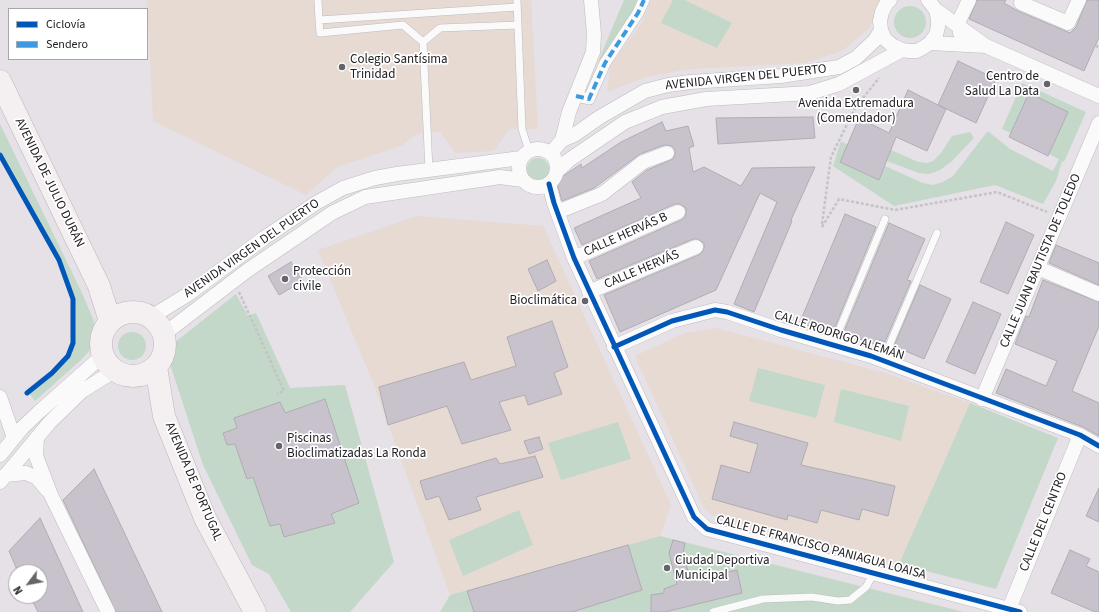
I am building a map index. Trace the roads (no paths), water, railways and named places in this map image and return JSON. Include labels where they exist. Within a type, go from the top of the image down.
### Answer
[{"type":"main road","name":"AVENIDA DE JULIO DURÁN","points":[[0,81],[98,286],[110,321]]},
{"type":"main road","name":"AVENIDA DE JULIO DURÁN","points":[[98,286],[149,321]]},
{"type":"main road","points":[[120,314],[149,321],[165,343],[161,360],[156,367],[142,375],[117,368],[100,347],[104,328],[110,321],[120,314]]},
{"type":"main road","name":"AVENIDA DE PORTUGAL","points":[[156,367],[164,416],[205,518],[255,612]]},
{"type":"main road","name":"AVENIDA DE PORTUGAL","points":[[117,368],[164,416]]},
{"type":"street","points":[[550,153],[562,140],[569,112],[593,52],[594,34],[591,0]]},
{"type":"street","points":[[576,96],[589,99],[605,63],[638,13],[644,0]]},
{"type":"street","points":[[890,0],[882,12],[880,21],[881,30],[885,39],[892,46],[909,52],[924,47],[936,35],[938,18],[932,5]]},
{"type":"street","points":[[957,25],[969,0]]},
{"type":"street","points":[[1023,0],[1021,3],[1068,23],[1079,0]]},
{"type":"street","points":[[932,5],[986,46],[1099,96]]},
{"type":"street","points":[[951,44],[960,36],[961,31],[957,25]]},
{"type":"street","name":"AVENIDA VIRGEN DEL PUERTO","points":[[562,140],[574,135],[600,117],[645,91],[668,85],[690,82],[781,76],[839,67],[856,58],[875,40],[881,30]]},
{"type":"street","points":[[930,42],[986,46]]},
{"type":"street","name":"AVENIDA VIRGEN DEL PUERTO","points":[[556,171],[569,160],[625,122],[662,107],[706,99],[810,93],[839,84],[902,50]]},
{"type":"street","name":"CALLE JUAN BAUTISTA DE TOLEDO","points":[[982,399],[1099,124]]},
{"type":"street","points":[[541,149],[550,153],[555,159],[556,171],[554,178],[543,186],[531,186],[523,180],[518,166],[525,154],[541,149]]},
{"type":"street","points":[[556,208],[602,194],[643,162],[667,153]]},
{"type":"street","name":"AVENIDA VIRGEN DEL PUERTO","points":[[149,321],[187,296],[264,238],[316,203],[343,188],[375,178],[525,154]]},
{"type":"street","name":"AVENIDA VIRGEN DEL PUERTO","points":[[149,321],[234,280],[332,212],[366,198],[500,177],[523,180]]},
{"type":"street","name":"CALLE DE FRANCISCO PANIAGUA LOAISA","points":[[543,186],[556,208],[574,258],[614,348],[694,517],[707,529],[1015,610]]},
{"type":"street","name":"CALLE HERVÁS B","points":[[574,258],[678,212]]},
{"type":"street","name":"CALLE HERVÁS","points":[[589,292],[696,247]]},
{"type":"street","points":[[1038,268],[1099,294]]},
{"type":"street","name":"CALLE RODRIGO ALEMÁN","points":[[614,348],[672,321],[715,310],[727,312],[883,360],[982,399],[1080,435],[1099,446]]},
{"type":"street","points":[[0,455],[18,433],[74,380],[117,368]]},
{"type":"street","points":[[3,478],[50,422],[82,391],[117,368]]},
{"type":"street","points":[[2,402],[18,433]]},
{"type":"street","name":"CALLE DEL CENTRO","points":[[1015,610],[1080,435]]},
{"type":"street","points":[[37,437],[36,456],[51,495],[108,612]]},
{"type":"street","points":[[3,478],[26,473],[37,478],[51,495]]},
{"type":"lane","points":[[318,0],[320,33],[403,25],[423,42],[429,170]]},
{"type":"lane","points":[[319,20],[517,4],[522,129],[525,154]]},
{"type":"lane","points":[[423,42],[440,28],[518,25]]},
{"type":"lane","points":[[833,345],[884,219]]},
{"type":"lane","points":[[883,360],[937,233]]},
{"type":"lane","points":[[713,612],[763,599],[812,597],[838,601],[850,600],[866,587],[874,573]]},
{"type":"place","name":"Colegio Santísima Trinidad","points":[[342,67]]},
{"type":"place","name":"Centro de Salud La Data","points":[[1047,84]]},
{"type":"place","name":"Avenida Extremadura (Comendador)","points":[[856,90]]},
{"type":"place","name":"Protección civile","points":[[285,279]]},
{"type":"place","name":"Bioclimática","points":[[585,301]]},
{"type":"place","name":"Piscinas Bioclimatizadas La Ronda","points":[[279,446]]},
{"type":"place","name":"Ciudad Deportiva Municipal","points":[[667,568]]}]
